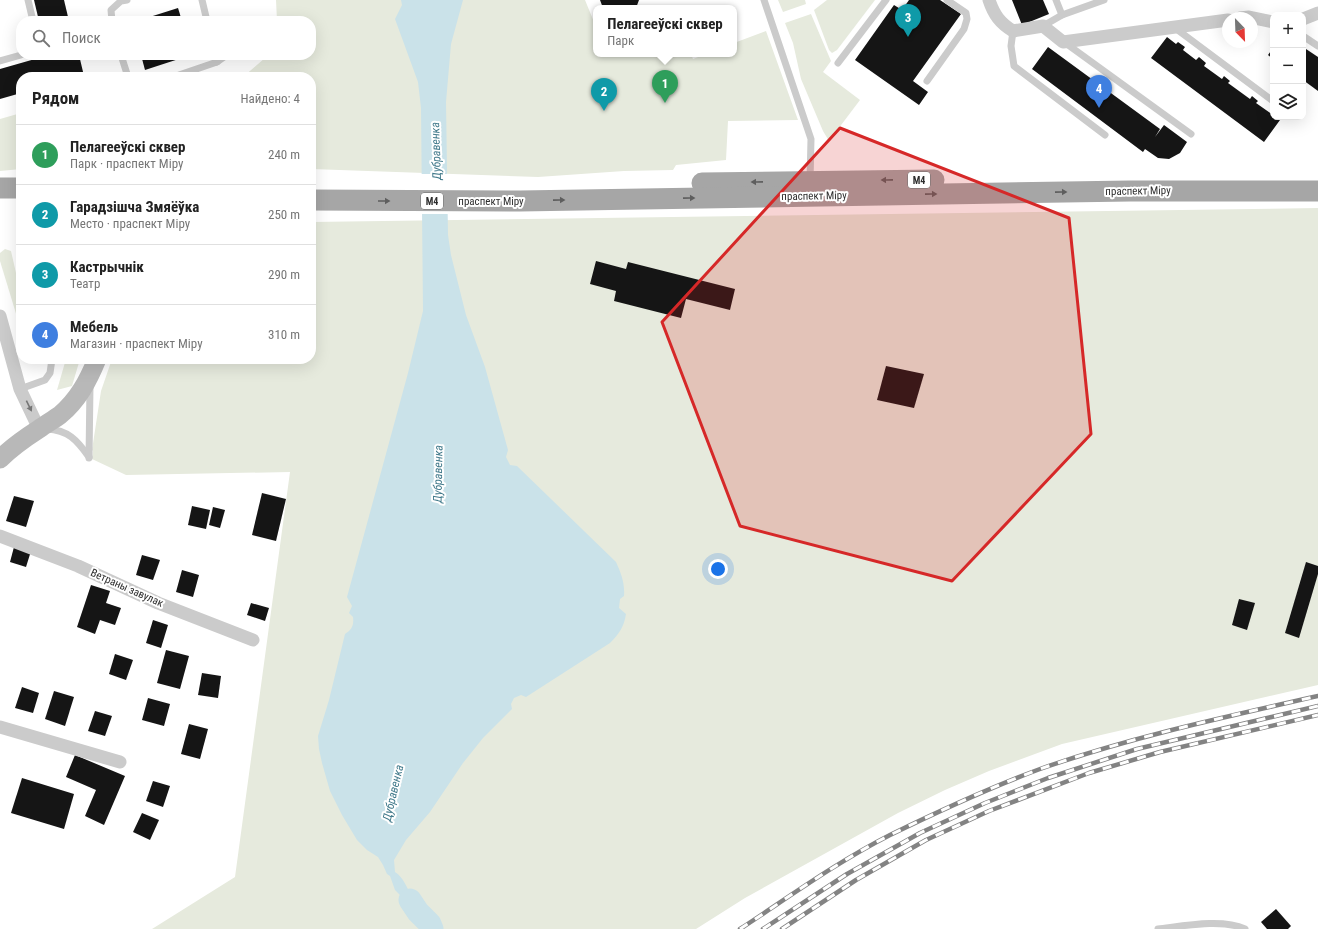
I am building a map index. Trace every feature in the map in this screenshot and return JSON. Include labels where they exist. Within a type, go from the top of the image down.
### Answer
[{"type":"main road","name":"праспект Міру","points":[[520,194],[810,181],[1318,177]]},
{"type":"main road","name":"праспект Міру","points":[[316,187],[344,194]]},
{"type":"main road","points":[[0,188],[16,188]]},
{"type":"main road","name":"праспект Міру","points":[[316,199],[344,194],[1318,191]]},
{"type":"main road","points":[[0,200],[16,200]]},
{"type":"main road","points":[[0,459],[12,447],[59,416],[82,391],[93,367]]},
{"type":"street","points":[[988,0],[993,11],[1002,24],[1013,31],[1043,26],[1064,42],[1222,21]]},
{"type":"street","points":[[1306,18],[1318,13]]},
{"type":"street","points":[[1258,19],[1270,21]]},
{"type":"street","points":[[0,316],[20,389],[40,428]]},
{"type":"street","name":"Ветраны завулак","points":[[0,536],[78,566],[158,603],[253,640]]},
{"type":"street","points":[[0,727],[120,762]]},
{"type":"lane","points":[[28,0],[32,16]]},
{"type":"lane","points":[[112,16],[112,10],[123,0]]},
{"type":"lane","points":[[202,0],[206,16]]},
{"type":"lane","points":[[764,0],[811,139],[810,181]]},
{"type":"lane","points":[[838,63],[886,0]]},
{"type":"lane","points":[[927,81],[964,29],[967,19],[966,13],[947,0]]},
{"type":"lane","points":[[1056,0],[1062,16]]},
{"type":"lane","points":[[1043,26],[1062,16],[1104,0]]},
{"type":"lane","points":[[1175,28],[1270,99]]},
{"type":"lane","points":[[1013,31],[1010,46],[1014,66],[1105,135]]},
{"type":"lane","points":[[1306,38],[1318,46]]},
{"type":"lane","points":[[1064,42],[1191,134]]},
{"type":"lane","points":[[0,60],[16,56]]},
{"type":"lane","points":[[123,60],[127,72]]},
{"type":"lane","points":[[185,72],[212,60]]},
{"type":"lane","points":[[20,389],[45,380],[50,373],[51,364]]},
{"type":"lane","points":[[40,428],[58,430],[70,436],[80,444],[89,458],[93,367]]},
{"type":"lane","points":[[1159,929],[1209,924],[1241,927],[1245,929]]},
{"type":"highlighted area","points":[[840,128],[1069,218],[1091,434],[952,581],[740,526],[662,322]]},
{"type":"shaded area","points":[[276,0],[585,0],[593,20],[593,57],[692,57],[693,59],[698,57],[737,57],[737,42],[766,31],[798,120],[728,121],[726,160],[676,165],[673,170],[624,171],[538,177],[316,169],[316,72],[249,72],[263,60],[316,60],[316,16],[277,16]]},
{"type":"shaded area","points":[[778,0],[805,0],[806,4],[783,12]]},
{"type":"shaded area","points":[[827,0],[875,0],[837,50],[832,53],[829,50],[814,10]]},
{"type":"shaded area","points":[[811,14],[831,61],[823,72],[860,100],[829,141],[823,131],[801,79],[793,43],[785,23]]},
{"type":"shaded area","points":[[16,114],[16,169],[0,171],[0,119]]},
{"type":"shaded area","points":[[1318,208],[1318,685],[1062,744],[989,771],[898,813],[745,898],[696,929],[152,929],[235,877],[290,472],[126,475],[92,459],[101,391],[110,364],[316,364],[316,222]]},
{"type":"shaded area","points":[[5,249],[11,251],[16,273],[16,314],[0,261],[0,253]]},
{"type":"shaded area","points":[[65,364],[79,364],[72,386],[57,390]]},
{"type":"water","points":[[401,0],[463,0],[451,44],[446,102],[448,235],[451,255],[466,315],[485,367],[508,450],[506,457],[510,465],[517,466],[616,562],[624,587],[624,596],[620,599],[619,608],[626,614],[621,630],[610,643],[526,697],[521,695],[514,698],[511,704],[512,709],[483,738],[463,763],[430,812],[406,840],[394,860],[395,872],[402,879],[411,895],[425,913],[430,924],[425,924],[413,913],[395,890],[390,876],[387,874],[378,857],[367,850],[357,840],[342,815],[330,791],[322,763],[318,736],[329,700],[345,634],[353,625],[353,617],[349,613],[352,606],[347,597],[408,373],[423,311],[421,108],[418,82],[395,19],[402,5]]},
{"type":"pier","points":[[420,174],[449,174],[450,214],[420,214]]},
{"type":"building","points":[[34,0],[64,0],[68,16],[38,16]]},
{"type":"building","points":[[600,0],[639,0],[637,5],[602,5]]},
{"type":"building","points":[[909,0],[940,0],[961,14],[913,81],[928,92],[919,105],[855,60],[894,5],[902,10]]},
{"type":"building","points":[[1012,0],[1043,0],[1049,14],[1022,25]]},
{"type":"building","points":[[178,8],[180,16],[153,16]]},
{"type":"building","points":[[1167,37],[1176,44],[1178,42],[1185,47],[1183,50],[1196,60],[1199,57],[1206,63],[1204,66],[1222,79],[1224,76],[1230,81],[1228,83],[1250,99],[1252,96],[1258,101],[1256,103],[1270,113],[1270,120],[1280,120],[1264,142],[1151,58]]},
{"type":"building","points":[[1048,47],[1160,129],[1155,137],[1164,125],[1187,142],[1180,153],[1169,159],[1158,158],[1145,149],[1143,152],[1032,69]]},
{"type":"building","points":[[1306,49],[1318,57],[1318,91],[1306,82]]},
{"type":"building","points":[[32,60],[80,60],[83,72],[16,72],[16,94],[0,99],[0,69]]},
{"type":"building","points":[[142,60],[176,60],[145,70]]},
{"type":"building","points":[[596,261],[626,269],[628,262],[735,289],[730,310],[686,299],[681,318],[614,301],[616,291],[590,284]]},
{"type":"building","points":[[886,366],[924,374],[914,408],[877,400]]},
{"type":"building","points":[[262,493],[286,499],[276,541],[252,535]]},
{"type":"building","points":[[14,496],[34,501],[26,527],[6,521]]},
{"type":"building","points":[[192,506],[210,510],[206,529],[188,525]]},
{"type":"building","points":[[213,507],[225,510],[220,528],[209,525]]},
{"type":"building","points":[[14,547],[31,551],[26,567],[10,562]]},
{"type":"building","points":[[142,555],[160,560],[153,580],[136,575]]},
{"type":"building","points":[[1306,562],[1318,566],[1318,574],[1299,638],[1285,633]]},
{"type":"building","points":[[182,570],[199,575],[193,597],[176,592]]},
{"type":"building","points":[[91,585],[110,591],[106,603],[121,608],[115,625],[100,620],[95,634],[77,627]]},
{"type":"building","points":[[1239,599],[1255,603],[1247,630],[1232,625]]},
{"type":"building","points":[[251,603],[269,608],[265,621],[247,615]]},
{"type":"building","points":[[153,620],[168,625],[161,648],[146,643]]},
{"type":"building","points":[[166,650],[189,656],[180,689],[157,683]]},
{"type":"building","points":[[115,654],[133,660],[126,680],[109,674]]},
{"type":"building","points":[[202,673],[221,676],[218,698],[198,695]]},
{"type":"building","points":[[22,687],[39,693],[33,713],[15,708]]},
{"type":"building","points":[[54,691],[74,697],[65,726],[45,719]]},
{"type":"building","points":[[148,698],[170,704],[164,726],[142,720]]},
{"type":"building","points":[[95,711],[112,716],[105,736],[88,731]]},
{"type":"building","points":[[189,724],[208,729],[200,759],[181,754]]},
{"type":"building","points":[[75,755],[125,776],[104,825],[85,816],[96,790],[66,777]]},
{"type":"building","points":[[22,778],[74,794],[64,829],[11,813]]},
{"type":"building","points":[[153,781],[170,786],[163,807],[146,801]]},
{"type":"building","points":[[142,813],[159,820],[150,840],[133,832]]},
{"type":"building","points":[[1276,909],[1291,926],[1288,929],[1267,929],[1261,922]]},
{"type":"waterway","name":"Дубравенка","points":[[410,900],[418,912],[430,924],[432,929]]},
{"type":"railway","points":[[740,929],[870,845],[927,817],[1002,784],[1040,769],[1143,737],[1318,696]]},
{"type":"railway","points":[[763,929],[847,874],[920,833],[985,803],[1048,778],[1137,749],[1318,706]]},
{"type":"railway","points":[[782,929],[856,880],[926,840],[989,811],[1089,773],[1160,752],[1318,715]]},
{"type":"place","name":"Кастрычнік","points":[[908,37]]},
{"type":"place","name":"Пелагееўскі сквер","points":[[665,103]]},
{"type":"place","name":"Мебель","points":[[1099,108]]},
{"type":"place","name":"Гарадзішча Змяёўка","points":[[604,111]]}]
